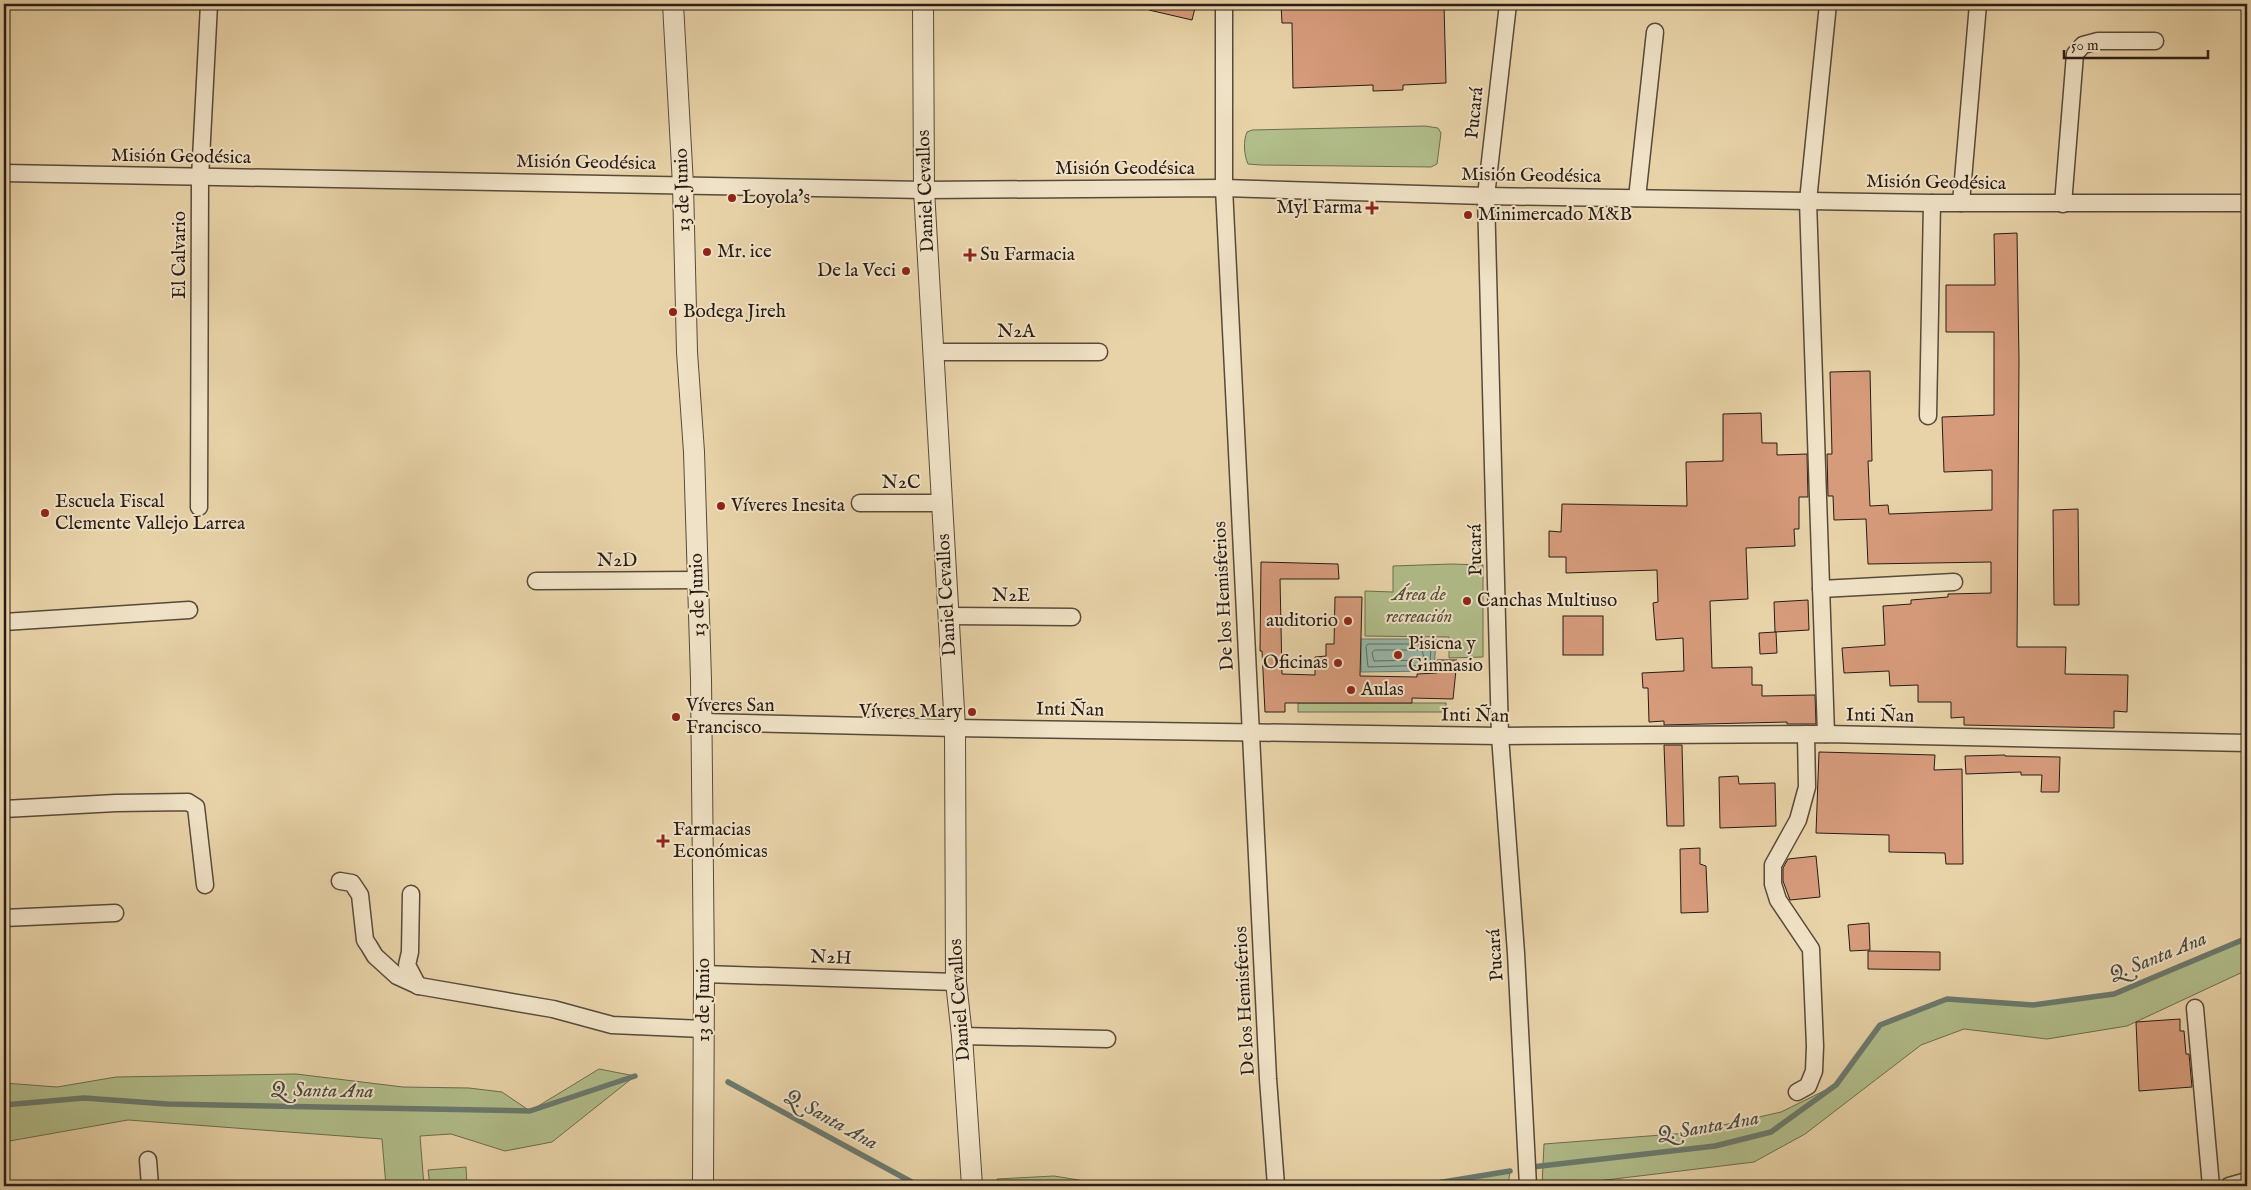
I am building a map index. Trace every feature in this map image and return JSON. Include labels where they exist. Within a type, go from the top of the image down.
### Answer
[{"type":"street","name":"El Calvario","points":[[199,507],[200,178],[210,4]]},
{"type":"street","name":"13 de Junio","points":[[673,4],[684,185],[687,352],[694,452],[702,722],[703,1186]]},
{"type":"street","name":"Daniel Cevallos","points":[[923,4],[924,190],[955,728],[956,982],[962,1036],[972,1183]]},
{"type":"street","name":"De los Hemisferios","points":[[1224,4],[1224,188],[1268,1079],[1276,1186]]},
{"type":"street","name":"Pucará","points":[[1508,4],[1486,196],[1500,736],[1516,953],[1528,1186]]},
{"type":"street","points":[[1826,734],[1808,201],[1828,4]]},
{"type":"street","points":[[1961,204],[1978,4]]},
{"type":"street","points":[[1638,198],[1654,32]]},
{"type":"street","points":[[2063,204],[2075,54],[2083,45],[2098,41],[2155,41]]},
{"type":"street","name":"Misión Geodésica","points":[[4,174],[924,190],[1224,188],[1486,196],[1961,204],[2247,203]]},
{"type":"street","points":[[1928,416],[1932,203]]},
{"type":"street","name":"N2A","points":[[933,352],[1099,352]]},
{"type":"street","name":"N2C","points":[[860,503],[942,503]]},
{"type":"street","name":"N2D","points":[[536,581],[698,580]]},
{"type":"street","points":[[1821,589],[1954,582]]},
{"type":"street","points":[[4,622],[189,610]]},
{"type":"street","name":"N2E","points":[[949,616],[1072,617]]},
{"type":"street","name":"Inti Ñan","points":[[702,722],[955,728],[1500,736],[1826,734],[2247,743]]},
{"type":"street","points":[[1797,1092],[1808,1086],[1814,1071],[1815,1046],[1811,950],[1778,900],[1773,884],[1773,865],[1798,820],[1807,787],[1806,734]]},
{"type":"street","points":[[4,809],[116,803],[188,802],[196,807],[204,885]]},
{"type":"street","points":[[340,881],[352,883],[360,895],[365,940],[375,956],[397,976],[419,986],[553,1009],[612,1025],[704,1029]]},
{"type":"street","points":[[411,894],[410,952],[406,965],[419,986]]},
{"type":"street","points":[[4,918],[116,913]]},
{"type":"street","name":"N2H","points":[[704,974],[956,982]]},
{"type":"street","points":[[2195,1008],[2211,1186]]},
{"type":"street","points":[[962,1036],[1107,1039]]},
{"type":"street","points":[[148,1160],[150,1186]]},
{"type":"street","points":[[2229,1186],[2247,1181]]},
{"type":"green space","points":[[1425,126],[1438,128],[1441,133],[1437,164],[1431,167],[1248,164],[1245,152],[1247,132],[1252,130]]},
{"type":"green space","name":"Área de recreación","points":[[1483,565],[1483,657],[1449,658],[1449,637],[1365,636],[1365,591],[1393,592],[1393,566]]},
{"type":"green space","points":[[1298,703],[1446,703],[1446,712],[1298,712]]},
{"type":"green space","points":[[2247,938],[2247,970],[2127,1026],[2047,1039],[1964,1029],[1921,1045],[1805,1134],[1754,1162],[1557,1186],[1542,1186],[1544,1144],[1688,1133],[1781,1112],[1836,1085],[1880,1025],[1947,999],[2033,1005],[2114,994]]},
{"type":"green space","points":[[599,1069],[635,1076],[552,1142],[505,1151],[451,1134],[420,1136],[424,1186],[386,1186],[382,1139],[128,1120],[4,1142],[4,1083],[57,1087],[116,1077],[296,1074],[403,1087],[469,1088],[502,1092],[530,1111]]},
{"type":"green space","points":[[466,1167],[467,1186],[430,1186],[428,1170]]},
{"type":"green space","points":[[1510,1171],[1508,1186],[1419,1186]]},
{"type":"green space","points":[[1054,1176],[1116,1186],[996,1186],[997,1179]]},
{"type":"water","name":"Pisicna y Gimnasio","points":[[1361,639],[1436,639],[1434,671],[1361,672]]},
{"type":"building","points":[[1150,4],[1196,4],[1192,20],[1149,10]]},
{"type":"building","points":[[1281,4],[1444,4],[1446,83],[1403,85],[1403,90],[1373,91],[1373,85],[1293,88],[1292,23],[1282,23]]},
{"type":"building","points":[[2017,233],[2019,361],[2017,647],[2066,647],[2065,674],[2128,675],[2127,712],[2114,711],[2114,728],[1964,725],[1964,717],[1951,718],[1951,702],[1918,702],[1918,685],[1890,686],[1889,671],[1844,673],[1842,648],[1885,645],[1883,606],[1911,604],[1911,600],[1948,597],[1948,594],[1991,593],[1991,562],[1868,564],[1866,519],[1834,520],[1833,496],[1828,496],[1827,454],[1832,454],[1830,372],[1870,371],[1872,461],[1868,461],[1870,506],[1888,505],[1889,514],[1992,510],[1992,470],[1944,472],[1942,417],[1994,415],[1994,332],[1946,332],[1946,285],[1995,285],[1994,234]]},
{"type":"building","points":[[1761,413],[1762,443],[1777,443],[1777,455],[1807,454],[1808,497],[1799,497],[1799,529],[1794,529],[1795,546],[1746,548],[1748,599],[1710,601],[1712,668],[1752,667],[1752,685],[1762,685],[1762,696],[1815,695],[1816,724],[1787,724],[1787,722],[1664,725],[1664,721],[1649,722],[1648,688],[1643,688],[1642,673],[1684,671],[1683,638],[1656,640],[1653,603],[1658,602],[1657,570],[1566,573],[1566,557],[1549,557],[1549,531],[1561,532],[1562,504],[1687,506],[1686,462],[1723,461],[1723,414]]},
{"type":"building","points":[[2078,509],[2079,605],[2054,605],[2053,510]]},
{"type":"building","points":[[1261,562],[1338,564],[1339,579],[1280,579],[1282,674],[1315,675],[1315,657],[1326,656],[1326,644],[1334,644],[1335,597],[1362,597],[1360,676],[1417,677],[1417,674],[1437,673],[1437,660],[1457,660],[1453,699],[1412,698],[1412,703],[1285,703],[1285,712],[1265,712],[1262,651],[1260,651]]},
{"type":"building","points":[[1808,600],[1809,630],[1775,632],[1774,602]]},
{"type":"building","points":[[1563,616],[1603,616],[1603,655],[1563,655]]},
{"type":"building","points":[[1776,632],[1777,653],[1760,654],[1759,633]]},
{"type":"building","points":[[1664,745],[1682,745],[1684,826],[1667,826]]},
{"type":"building","points":[[1819,752],[1935,755],[1934,770],[1962,769],[1963,864],[1946,864],[1945,853],[1889,852],[1889,835],[1816,833]]},
{"type":"building","points":[[1965,756],[2060,757],[2059,792],[2041,792],[2042,775],[2021,775],[2021,772],[1966,774]]},
{"type":"building","points":[[1738,776],[1739,784],[1775,783],[1776,826],[1720,828],[1719,777]]},
{"type":"building","points":[[1700,848],[1700,864],[1706,866],[1708,912],[1681,913],[1680,849]]},
{"type":"building","points":[[1816,856],[1820,897],[1790,900],[1783,881],[1783,868],[1788,859]]},
{"type":"building","points":[[1869,923],[1870,950],[1850,951],[1848,925]]},
{"type":"building","points":[[1868,951],[1940,952],[1940,970],[1868,969]]},
{"type":"building","points":[[2180,1019],[2180,1031],[2184,1031],[2186,1054],[2189,1054],[2192,1087],[2139,1091],[2136,1022]]},
{"type":"waterway","name":"Q. Santa Ana","points":[[1532,1167],[1715,1146],[1771,1132],[1836,1085],[1880,1025],[1947,999],[2033,1005],[2114,994],[2247,938]]},
{"type":"waterway","name":"Q. Santa Ana","points":[[4,1105],[84,1098],[167,1104],[530,1111],[635,1076]]},
{"type":"waterway","name":"Q. Santa Ana","points":[[728,1082],[919,1186]]},
{"type":"waterway","name":"Q. Santa Ana","points":[[1419,1186],[1510,1171]]},
{"type":"place","name":"Loyola's","points":[[732,198]]},
{"type":"place","name":"Myl Farma","points":[[1372,208]]},
{"type":"place","name":"Minimercado M&B","points":[[1468,215]]},
{"type":"place","name":"Mr. ice","points":[[707,252]]},
{"type":"place","name":"Su Farmacia","points":[[970,255]]},
{"type":"place","name":"De la Veci","points":[[906,271]]},
{"type":"place","name":"Bodega Jireh","points":[[673,312]]},
{"type":"place","name":"Víveres Inesita","points":[[721,506]]},
{"type":"place","name":"Escuela Fiscal Clemente Vallejo Larrea","points":[[45,513]]},
{"type":"place","name":"Canchas Multiuso","points":[[1467,601]]},
{"type":"place","name":"auditorio","points":[[1348,621]]},
{"type":"place","name":"Pisicna y Gimnasio","points":[[1398,655]]},
{"type":"place","name":"Oficinas","points":[[1338,663]]},
{"type":"place","name":"Aulas","points":[[1351,690]]},
{"type":"place","name":"Víveres Mary","points":[[972,712]]},
{"type":"place","name":"Víveres San Francisco","points":[[676,717]]},
{"type":"place","name":"Farmacias Económicas","points":[[663,841]]}]
